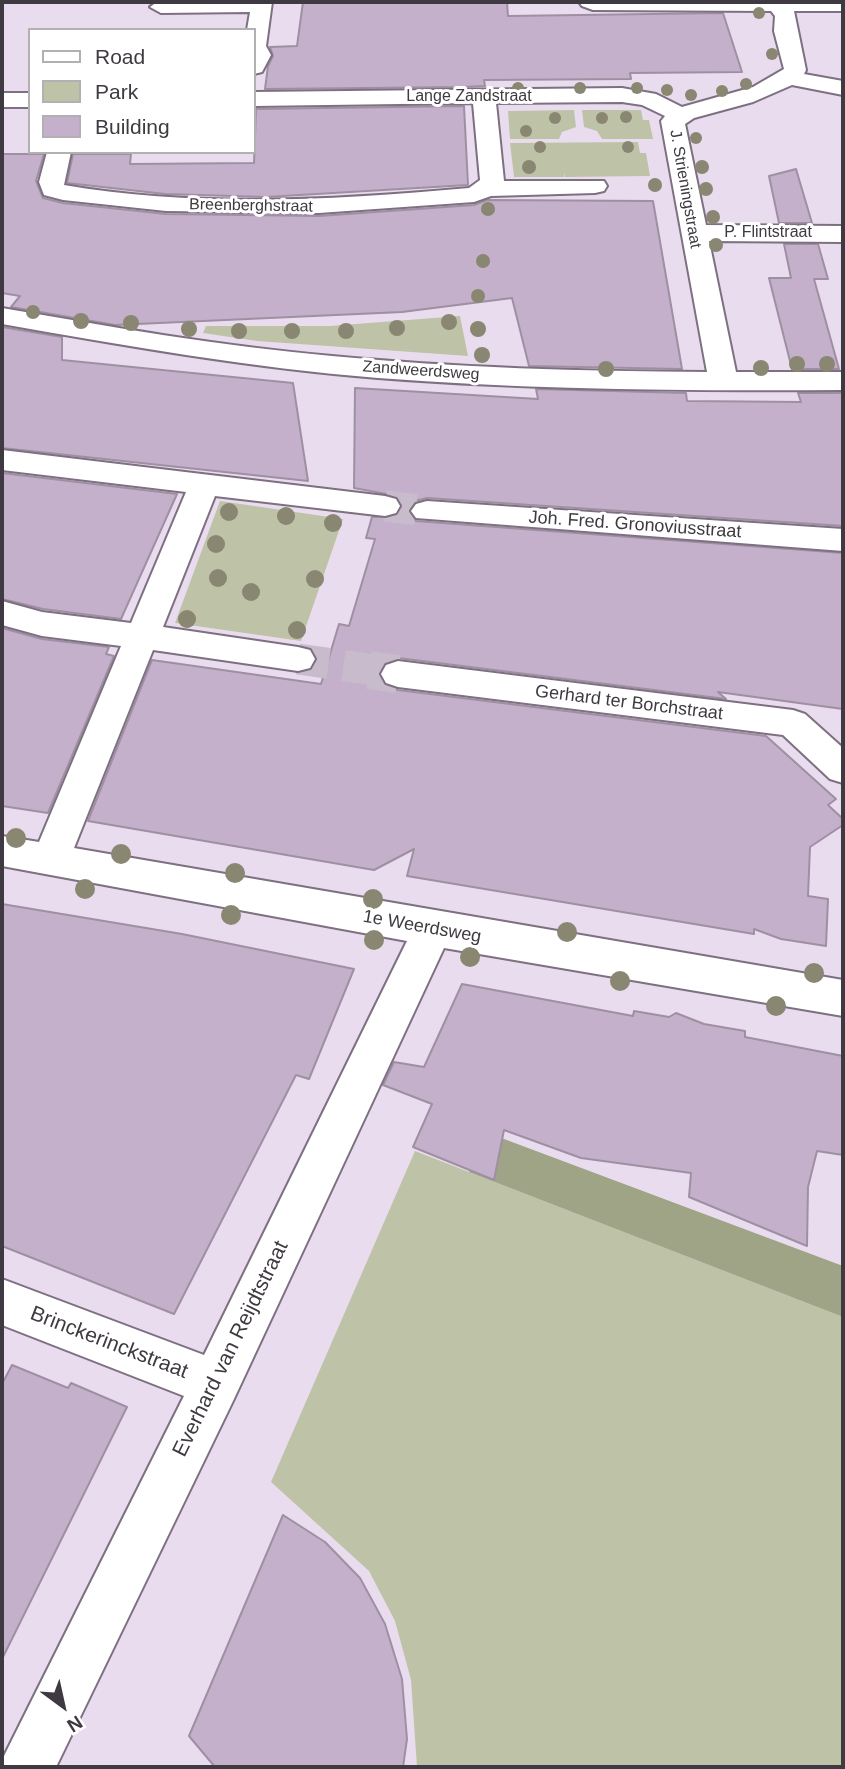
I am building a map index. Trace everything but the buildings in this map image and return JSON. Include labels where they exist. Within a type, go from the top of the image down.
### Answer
[{"type":"street","points":[[589,2],[843,5]]},
{"type":"street","points":[[776,3],[786,15],[785,31],[795,70],[790,78],[843,88]]},
{"type":"street","points":[[161,7],[261,4],[256,39]]},
{"type":"street","points":[[256,48],[260,55],[256,66]]},
{"type":"street","name":"J. Strieningstraat","points":[[723,380],[673,126],[680,115],[776,86],[790,78]]},
{"type":"street","name":"Lange Zandstraat","points":[[256,99],[635,96],[649,99],[680,115]]},
{"type":"street","points":[[484,97],[492,180],[486,189]]},
{"type":"street","points":[[2,100],[28,100]]},
{"type":"street","name":"Breenberghstraat","points":[[58,154],[51,182],[53,190],[100,199],[225,208],[353,206],[474,195],[486,189],[596,186]]},
{"type":"street","name":"P. Flintstraat","points":[[692,233],[843,234]]},
{"type":"street","name":"Zandweerdsweg","points":[[6,323],[178,347],[377,369],[495,376],[843,381]]},
{"type":"street","points":[[2,460],[385,506]]},
{"type":"street","points":[[50,860],[139,637],[205,483]]},
{"type":"street","name":"Joh. Fred. Gronoviusstraat","points":[[427,511],[843,540]]},
{"type":"street","points":[[12,615],[41,624],[222,646],[298,659]]},
{"type":"street","name":"Gerhard ter Borchstraat","points":[[398,674],[793,723],[843,769]]},
{"type":"street","name":"1e Weerdsweg","points":[[2,851],[433,929],[843,998]]},
{"type":"street","name":"Everhard van Reijdtstraat","points":[[27,1767],[216,1384],[433,929]]},
{"type":"street","name":"Brinckerinckstraat","points":[[2,1302],[216,1384]]},
{"type":"green space","points":[[574,110],[576,127],[562,132],[559,139],[510,139],[508,111]]},
{"type":"green space","points":[[582,110],[641,110],[643,120],[649,120],[653,139],[602,139],[597,131],[584,127]]},
{"type":"green space","points":[[638,142],[640,153],[646,153],[650,176],[565,177],[564,173],[564,177],[514,177],[510,143]]},
{"type":"green space","points":[[460,316],[468,356],[257,341],[203,333],[206,326],[330,326]]},
{"type":"green space","points":[[220,501],[343,519],[301,641],[175,623]]},
{"type":"green space","points":[[488,1133],[843,1266],[843,1317],[469,1172]]},
{"type":"green space","points":[[415,1151],[843,1317],[843,1767],[417,1767],[411,1680],[395,1621],[369,1571],[271,1482]]},
{"type":"tunnel","points":[[385,506],[427,511]]},
{"type":"tunnel","points":[[298,659],[381,671]]},
{"type":"tunnel","points":[[369,670],[398,674]]}]
